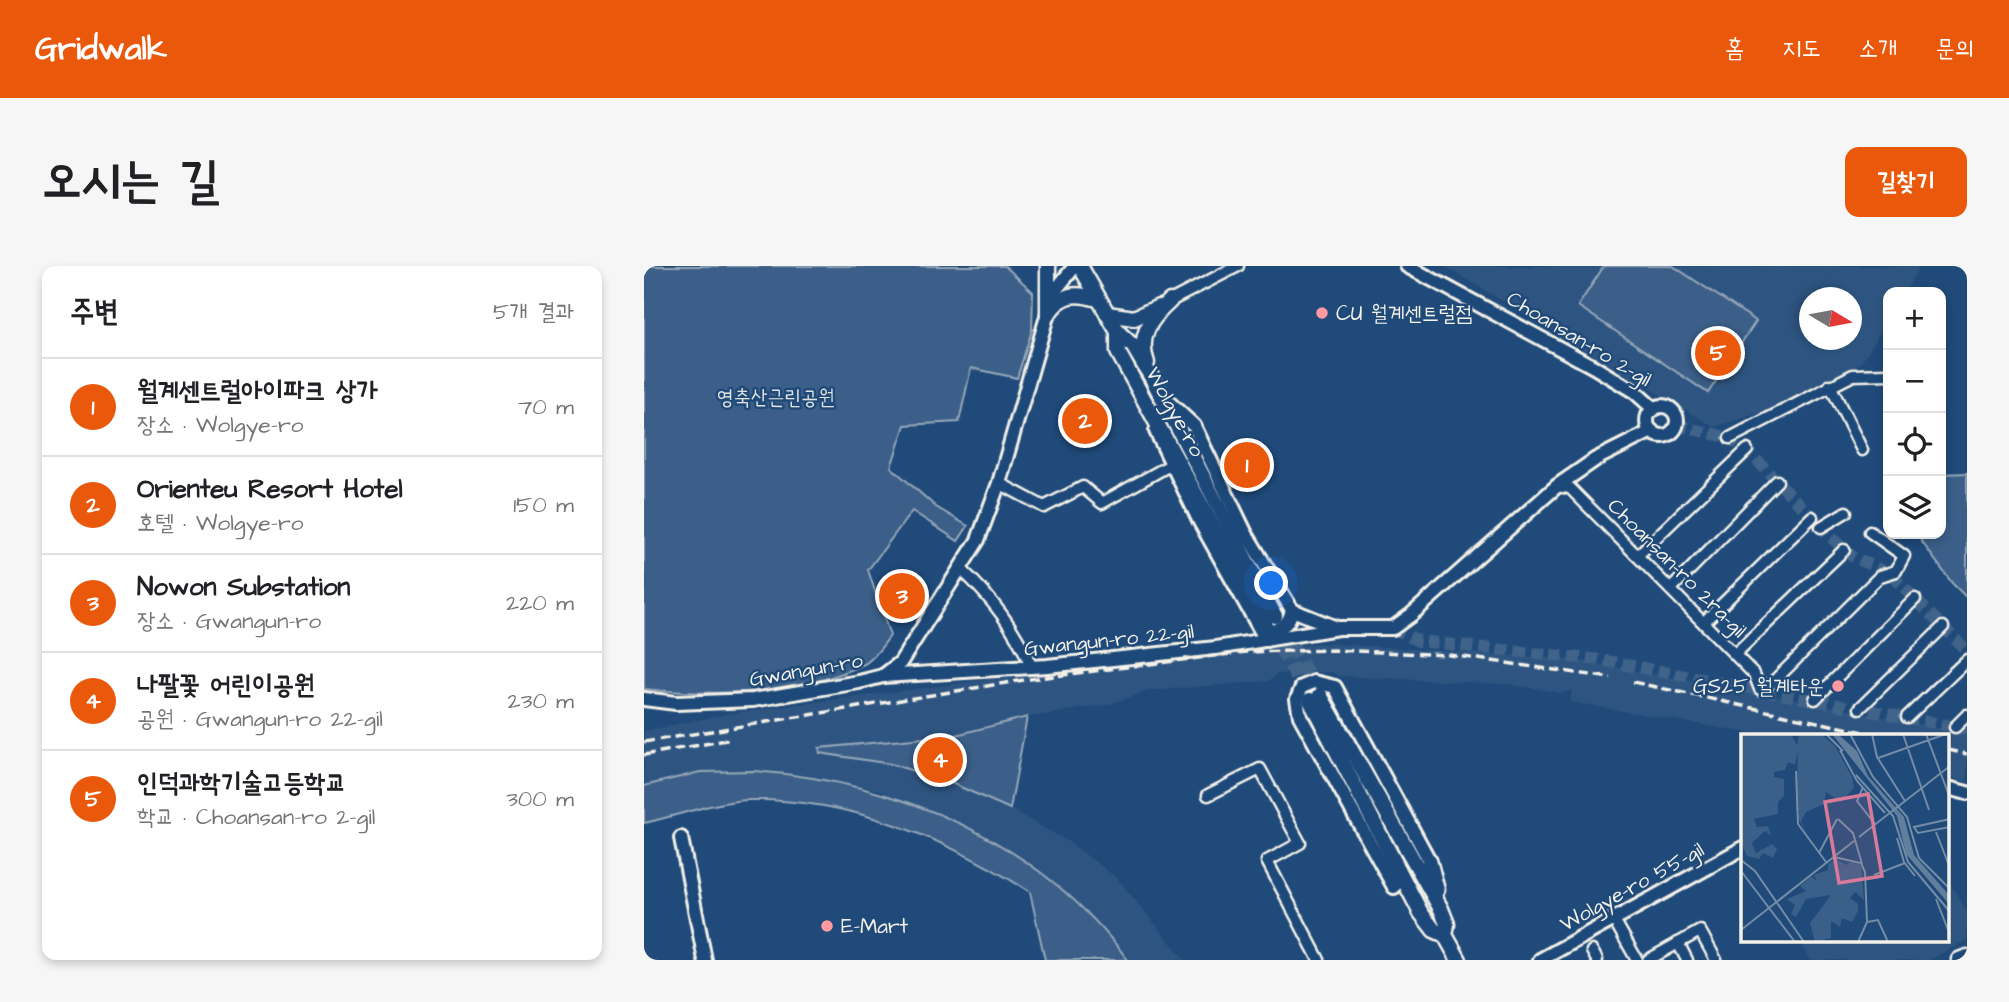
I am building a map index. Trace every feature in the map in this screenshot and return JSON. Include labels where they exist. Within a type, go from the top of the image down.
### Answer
[{"type":"main road","points":[[1048,266],[1048,314]]},
{"type":"main road","name":"Wolgye-ro","points":[[1080,266],[1118,332],[1133,346],[1156,386],[1266,620]]},
{"type":"main road","points":[[1048,314],[1060,299],[1072,294],[1098,299]]},
{"type":"main road","points":[[1107,314],[1134,318],[1170,301]]},
{"type":"main road","points":[[1156,386],[1145,358],[1146,329],[1150,320],[1170,301]]},
{"type":"main road","name":"Wolgye-ro","points":[[1118,332],[1118,352],[1266,620]]},
{"type":"main road","points":[[1421,913],[1315,697],[1441,909]]},
{"type":"main road","points":[[1429,860],[1447,924],[1445,935]]},
{"type":"main road","points":[[1394,887],[1434,930],[1445,935],[1459,960]]},
{"type":"main road","points":[[1959,960],[1967,957]]},
{"type":"street","name":"Gwangun-ro","points":[[644,699],[676,703],[753,700],[883,676],[900,663],[978,540],[999,483],[1054,292],[1075,266]]},
{"type":"street","points":[[1170,301],[1238,266]]},
{"type":"street","name":"Choansan-ro 2-gil","points":[[1407,266],[1594,367],[1635,392],[1654,409]]},
{"type":"street","points":[[1730,438],[1853,375],[1883,373]]},
{"type":"street","points":[[1830,385],[1862,450]]},
{"type":"street","points":[[1156,386],[1194,426],[1236,515],[1277,589],[1292,610],[1338,628],[1393,628],[1557,485],[1596,459],[1651,431]]},
{"type":"street","points":[[1145,401],[1170,465],[1266,620],[1268,630],[1283,627],[1292,610]]},
{"type":"street","points":[[1654,409],[1671,409],[1677,422],[1669,434],[1658,435],[1651,431],[1648,420],[1654,409]]},
{"type":"street","points":[[1638,555],[1747,450]]},
{"type":"street","name":"Wolgye-ro","points":[[999,483],[1044,507],[1083,486],[1102,503],[1170,465]]},
{"type":"street","points":[[1671,589],[1777,481]]},
{"type":"street","name":"Choansan-ro 2ra-gil","points":[[1557,485],[1570,488],[1638,555],[1755,674],[1760,689],[1772,683],[1880,576],[1896,571],[1904,556],[1870,532]]},
{"type":"street","points":[[1821,527],[1846,512]]},
{"type":"street","points":[[1704,622],[1812,517]]},
{"type":"street","points":[[1735,654],[1844,550]]},
{"type":"street","points":[[961,569],[992,598],[1016,632],[1032,667]]},
{"type":"street","points":[[1815,699],[1915,599]]},
{"type":"street","points":[[1266,620],[1266,640]]},
{"type":"street","points":[[1860,708],[1943,627]]},
{"type":"street","name":"Gwangun-ro 22-gil","points":[[883,676],[1032,667],[1266,640],[1338,628]]},
{"type":"street","points":[[1907,717],[1967,660]]},
{"type":"street","points":[[1394,887],[1300,716],[1297,699],[1302,687],[1314,682],[1335,687],[1429,860]]},
{"type":"street","points":[[1955,727],[1967,715]]},
{"type":"street","points":[[1208,795],[1260,769],[1300,843],[1267,861],[1319,960]]},
{"type":"street","points":[[1950,789],[1967,793]]},
{"type":"street","points":[[681,838],[705,960]]},
{"type":"street","name":"Wolgye-ro 55-gil","points":[[1540,960],[1741,849]]},
{"type":"street","points":[[1613,918],[1637,960]]},
{"type":"street","points":[[1648,960],[1700,931],[1716,960]]},
{"type":"street","points":[[1678,943],[1687,960]]},
{"type":"shaded area","points":[[1444,266],[1920,266],[1908,287],[1883,287],[1883,328],[1861,363],[1770,410],[1714,427]]},
{"type":"shaded area","points":[[1322,643],[1573,660],[1785,697],[1967,734],[1967,782],[1950,778],[1950,734],[1755,734],[1570,702],[1572,690],[1562,693],[1506,684],[1338,676],[1332,672],[1277,674],[1269,681],[1147,691],[1107,705],[1015,719],[956,735],[819,748],[820,753],[891,764],[949,782],[1010,809],[1069,842],[1117,878],[1185,960],[1128,960],[1096,923],[927,809],[878,790],[797,774],[700,772],[644,786],[644,731],[726,714],[1188,653]]},
{"type":"shaded area","points":[[1950,882],[1967,912],[1967,940],[1930,960],[1810,960],[1800,942],[1950,942]]},
{"type":"green space","name":"영축산근린공원","points":[[644,266],[1005,266],[1033,292],[1032,330],[1017,378],[971,368],[959,422],[905,425],[891,467],[936,507],[968,526],[958,541],[912,511],[868,570],[890,636],[868,662],[839,675],[784,688],[727,693],[644,689]]},
{"type":"green space","points":[[1604,266],[1673,266],[1756,321],[1708,393],[1578,306]]},
{"type":"green space","points":[[1967,473],[1967,598],[1952,583],[1920,539],[1946,539],[1946,474]]},
{"type":"green space","points":[[1027,717],[1010,809],[949,782],[891,764],[820,753],[819,748],[956,735]]},
{"type":"green space","points":[[754,771],[808,777],[861,788],[913,804],[962,825],[1009,850],[1052,881],[1092,918],[1128,960],[1045,960],[1030,892],[931,839],[860,814],[786,801],[749,800],[710,806],[644,823],[644,786],[700,772]]},
{"type":"tunnel","points":[[1676,425],[1730,438],[1747,450],[1834,540],[1853,557],[1890,574],[1967,651]]},
{"type":"tunnel","points":[[1280,626],[1319,694]]},
{"type":"tunnel","points":[[1393,628],[1418,641],[1601,660],[1967,729]]},
{"type":"tunnel","points":[[1269,629],[1308,696]]},
{"type":"railway","points":[[644,742],[1030,679],[1246,652],[1333,650],[1450,655],[1611,678]]},
{"type":"railway","points":[[1633,682],[1873,734]]},
{"type":"railway","points":[[644,755],[732,739]]},
{"type":"railway","points":[[1950,750],[1967,754]]},
{"type":"place","name":"CU 월계센트럴점","points":[[1322,313]]},
{"type":"place","name":"인덕과학기술고등학교","points":[[1718,353]]},
{"type":"place","name":"Orienteu Resort Hotel","points":[[1085,421]]},
{"type":"place","name":"월계센트럴아이파크 상가","points":[[1247,465]]},
{"type":"place","name":"Nowon Substation","points":[[902,596]]},
{"type":"place","name":"GS25 월계타운","points":[[1838,686]]},
{"type":"place","name":"나팔꽃 어린이공원","points":[[940,760]]},
{"type":"place","name":"E-Mart","points":[[827,926]]}]
